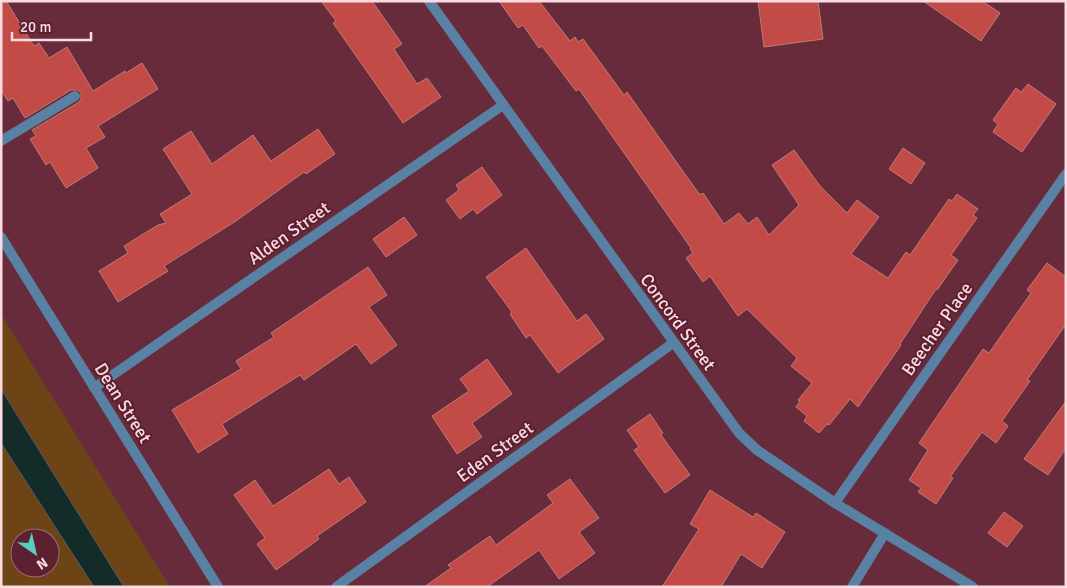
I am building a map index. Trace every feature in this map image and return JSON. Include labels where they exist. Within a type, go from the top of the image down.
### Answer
[{"type":"street","name":"Concord Street","points":[[429,1],[739,433],[757,450],[835,503],[973,587]]},
{"type":"street","points":[[1,141],[76,96]]},
{"type":"street","name":"Alden Street","points":[[94,388],[502,105]]},
{"type":"street","name":"Beecher Place","points":[[835,503],[1066,174]]},
{"type":"street","name":"Dean Street","points":[[1,237],[218,587]]},
{"type":"street","name":"Eden Street","points":[[336,587],[673,343]]},
{"type":"street","points":[[852,587],[885,532]]},
{"type":"shaded area","points":[[1,314],[170,587],[124,587],[1,388]]},
{"type":"shaded area","points":[[1,443],[56,528],[10,528],[10,578],[60,578],[60,534],[94,587],[1,587]]},
{"type":"water","points":[[1,389],[124,587],[94,587],[60,534],[60,528],[56,528],[1,443]]},
{"type":"building","points":[[1,1],[6,1],[34,46],[39,43],[49,58],[67,47],[93,91],[142,63],[158,89],[98,126],[105,137],[86,148],[98,168],[66,188],[50,162],[46,165],[30,139],[36,136],[32,130],[79,102],[81,93],[78,90],[71,90],[25,118],[13,98],[8,101],[1,90]]},
{"type":"building","points":[[321,1],[372,1],[402,44],[394,49],[417,84],[427,78],[441,97],[403,123],[333,23],[336,21]]},
{"type":"building","points":[[499,1],[539,1],[570,41],[575,37],[578,42],[583,39],[624,95],[627,92],[700,195],[703,193],[724,224],[739,213],[748,224],[757,217],[769,235],[799,205],[772,165],[794,150],[820,186],[847,213],[857,200],[879,217],[851,254],[888,278],[906,252],[910,255],[949,199],[952,201],[957,194],[978,209],[973,215],[977,218],[951,255],[958,260],[936,289],[901,345],[858,407],[850,399],[829,425],[827,424],[819,433],[804,421],[807,416],[796,407],[800,401],[798,400],[812,383],[791,366],[797,358],[747,309],[738,316],[710,276],[703,282],[686,258],[693,253],[691,248],[579,89],[576,91],[542,46],[539,48],[523,25],[518,28]]},
{"type":"building","points":[[758,1],[818,1],[823,39],[764,47]]},
{"type":"building","points":[[923,1],[982,1],[1000,13],[981,41]]},
{"type":"building","points":[[1028,84],[1056,104],[1022,152],[993,132],[998,124],[993,120],[1016,88],[1021,92]]},
{"type":"building","points":[[318,129],[335,154],[306,174],[304,172],[236,221],[164,266],[168,271],[118,302],[99,271],[128,253],[124,246],[158,225],[166,223],[160,214],[192,194],[163,149],[191,131],[212,164],[253,135],[271,161]]},
{"type":"building","points":[[903,148],[925,163],[911,184],[889,169]]},
{"type":"building","points":[[482,167],[502,195],[477,214],[473,209],[460,219],[446,200],[459,190],[456,185]]},
{"type":"building","points":[[404,217],[417,235],[386,257],[373,239]]},
{"type":"building","points":[[526,248],[577,321],[586,314],[604,339],[558,373],[530,335],[526,338],[510,314],[512,312],[486,277]]},
{"type":"building","points":[[1047,263],[1066,277],[1066,324],[1027,380],[1030,381],[1002,421],[1008,426],[996,443],[982,432],[950,477],[953,478],[936,504],[918,492],[921,488],[909,480],[928,450],[919,443],[983,349],[989,353],[1031,293],[1027,290]]},
{"type":"building","points":[[368,267],[387,295],[369,307],[397,345],[371,364],[356,344],[304,380],[300,375],[222,424],[228,434],[198,453],[172,410],[241,369],[236,361],[274,337],[271,333]]},
{"type":"building","points":[[487,359],[512,394],[472,423],[482,437],[457,454],[432,416],[469,391],[460,379]]},
{"type":"building","points":[[1066,401],[1066,448],[1048,475],[1024,459]]},
{"type":"building","points":[[650,414],[663,433],[661,435],[690,475],[665,493],[634,450],[639,447],[627,430]]},
{"type":"building","points":[[329,469],[339,484],[349,477],[366,502],[317,536],[319,539],[276,570],[257,544],[265,538],[234,495],[255,480],[273,506]]},
{"type":"building","points":[[570,479],[599,518],[579,532],[595,553],[559,579],[539,550],[487,587],[424,587],[451,568],[448,565],[490,536],[496,545],[553,503],[547,495]]},
{"type":"building","points":[[710,490],[753,517],[756,513],[785,532],[762,568],[741,554],[721,587],[662,587],[699,529],[690,524]]},
{"type":"building","points":[[1004,512],[1023,526],[1007,547],[988,533]]}]
